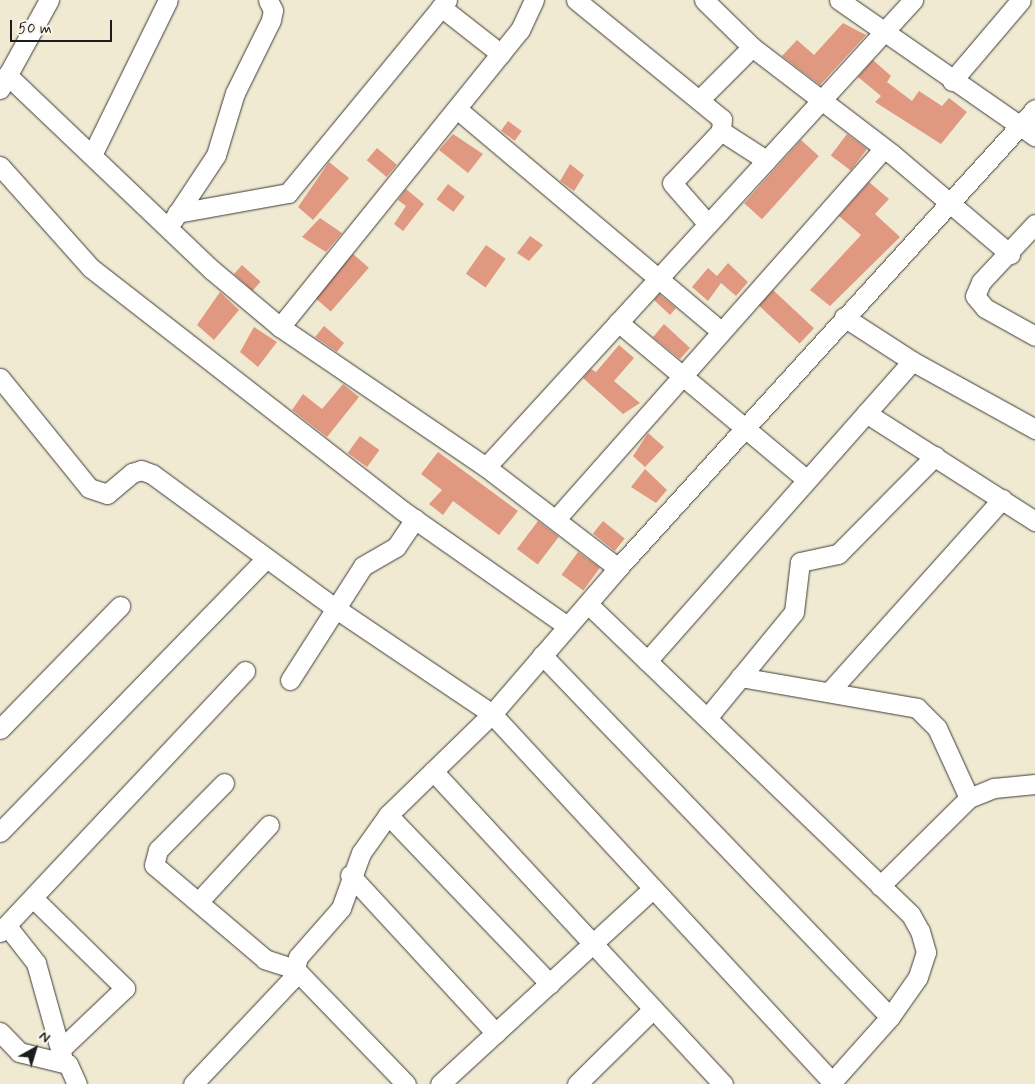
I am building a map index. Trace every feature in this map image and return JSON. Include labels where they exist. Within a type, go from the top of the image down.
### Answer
[{"type":"street","points":[[49,0],[4,82],[173,220],[280,327],[486,467],[618,568]]},
{"type":"street","points":[[93,153],[168,0]]},
{"type":"street","points":[[173,220],[216,155],[235,93],[271,20],[273,10],[268,0]]},
{"type":"street","points":[[280,327],[528,20],[534,0]]},
{"type":"street","points":[[576,0],[722,119],[721,131],[672,183],[675,191],[707,223]]},
{"type":"street","points":[[704,0],[752,47],[821,102],[884,148],[1010,254]]},
{"type":"street","points":[[839,0],[952,81],[1027,131]]},
{"type":"street","points":[[486,467],[656,278],[886,34],[913,0]]},
{"type":"street","points":[[952,81],[1021,0]]},
{"type":"street","points":[[173,220],[288,193],[444,4],[501,54]]},
{"type":"street","points":[[699,100],[752,47]]},
{"type":"street","points":[[457,110],[721,331]]},
{"type":"street","points":[[193,1084],[291,980],[296,969],[298,957],[340,908],[350,875],[388,815],[492,714],[618,568],[746,430],[844,317],[949,201],[1027,131],[1035,110]]},
{"type":"street","points":[[721,131],[766,160]]},
{"type":"street","points":[[556,519],[884,148]]},
{"type":"street","points":[[0,166],[91,268],[415,519],[567,626]]},
{"type":"street","points":[[1035,224],[1029,241],[1010,254],[981,282],[975,296],[986,308],[1035,336]]},
{"type":"street","points":[[844,317],[912,362],[1035,429]]},
{"type":"street","points":[[618,322],[807,480]]},
{"type":"street","points":[[647,661],[912,362]]},
{"type":"street","points":[[0,378],[89,488],[107,494],[132,473],[146,472],[335,608],[492,714],[833,1083],[890,1017],[918,976],[926,952],[911,915],[588,604]]},
{"type":"street","points":[[866,413],[1035,521]]},
{"type":"street","points":[[707,718],[794,612],[800,562],[838,554],[935,456]]},
{"type":"street","points":[[830,691],[1002,499]]},
{"type":"street","points":[[290,680],[363,566],[396,547],[415,519]]},
{"type":"street","points":[[0,832],[266,558]]},
{"type":"street","points":[[0,729],[120,606]]},
{"type":"street","points":[[542,655],[890,1017]]},
{"type":"street","points":[[78,1084],[74,1071],[62,1055],[36,963],[4,929],[246,671]]},
{"type":"street","points":[[740,677],[900,702],[930,718],[969,798]]},
{"type":"street","points":[[433,771],[722,1084]]},
{"type":"street","points":[[224,783],[154,857],[154,865],[200,900],[265,960],[296,969],[406,1084]]},
{"type":"street","points":[[880,886],[969,798],[994,788],[1035,784]]},
{"type":"street","points":[[388,815],[550,984]]},
{"type":"street","points":[[200,900],[269,824]]},
{"type":"street","points":[[350,875],[496,1033]]},
{"type":"street","points":[[440,1084],[653,888]]},
{"type":"street","points":[[33,898],[126,988],[62,1055]]},
{"type":"street","points":[[588,1080],[653,1009]]},
{"type":"street","points":[[0,1032],[19,1052],[62,1055]]},
{"type":"building","points":[[843,23],[866,35],[820,85],[782,56],[797,40],[814,55]]},
{"type":"building","points":[[873,60],[891,76],[887,82],[912,101],[919,91],[942,106],[949,98],[967,112],[941,144],[875,102],[881,96],[858,77]]},
{"type":"building","points":[[508,121],[522,131],[515,141],[501,131]]},
{"type":"building","points":[[453,134],[483,154],[468,173],[439,150]]},
{"type":"building","points":[[847,134],[867,149],[851,171],[831,156]]},
{"type":"building","points":[[801,140],[819,156],[762,219],[744,203]]},
{"type":"building","points":[[377,148],[397,165],[387,177],[367,160]]},
{"type":"building","points":[[329,162],[349,178],[313,220],[298,207]]},
{"type":"building","points":[[570,164],[584,175],[574,191],[560,181]]},
{"type":"building","points":[[869,182],[889,199],[875,214],[900,237],[830,306],[810,290],[861,235],[839,216]]},
{"type":"building","points":[[448,184],[465,197],[453,212],[437,199]]},
{"type":"building","points":[[406,189],[424,204],[403,231],[394,224],[406,206],[398,200]]},
{"type":"building","points":[[320,218],[342,233],[326,252],[302,237]]},
{"type":"building","points":[[530,236],[543,245],[529,261],[517,253]]},
{"type":"building","points":[[486,245],[506,259],[486,287],[466,274]]},
{"type":"building","points":[[353,254],[369,268],[331,312],[315,298]]},
{"type":"building","points":[[728,263],[748,282],[736,296],[721,283],[708,301],[692,287],[708,268],[717,276]]},
{"type":"building","points":[[242,265],[261,282],[253,291],[234,274]]},
{"type":"building","points":[[773,290],[814,328],[800,344],[759,305]]},
{"type":"building","points":[[220,292],[239,310],[214,340],[197,325]]},
{"type":"building","points":[[659,294],[676,308],[670,315],[654,300]]},
{"type":"building","points":[[664,324],[690,348],[680,359],[653,337]]},
{"type":"building","points":[[324,326],[344,343],[337,352],[315,337]]},
{"type":"building","points":[[254,327],[277,342],[258,367],[240,352]]},
{"type":"building","points":[[619,345],[634,358],[614,381],[640,403],[623,414],[583,378],[591,369],[596,372]]},
{"type":"building","points":[[343,384],[359,397],[327,437],[292,410],[303,394],[322,409]]},
{"type":"building","points":[[648,433],[664,447],[645,467],[633,456]]},
{"type":"building","points":[[360,436],[379,450],[367,467],[348,453]]},
{"type":"building","points":[[438,452],[518,511],[499,535],[453,501],[443,515],[429,504],[442,490],[421,474]]},
{"type":"building","points":[[645,469],[667,490],[656,503],[631,487]]},
{"type":"building","points":[[538,521],[559,537],[538,565],[517,549]]},
{"type":"building","points":[[603,521],[625,539],[615,551],[593,533]]},
{"type":"building","points":[[578,552],[600,568],[583,591],[562,575]]}]
